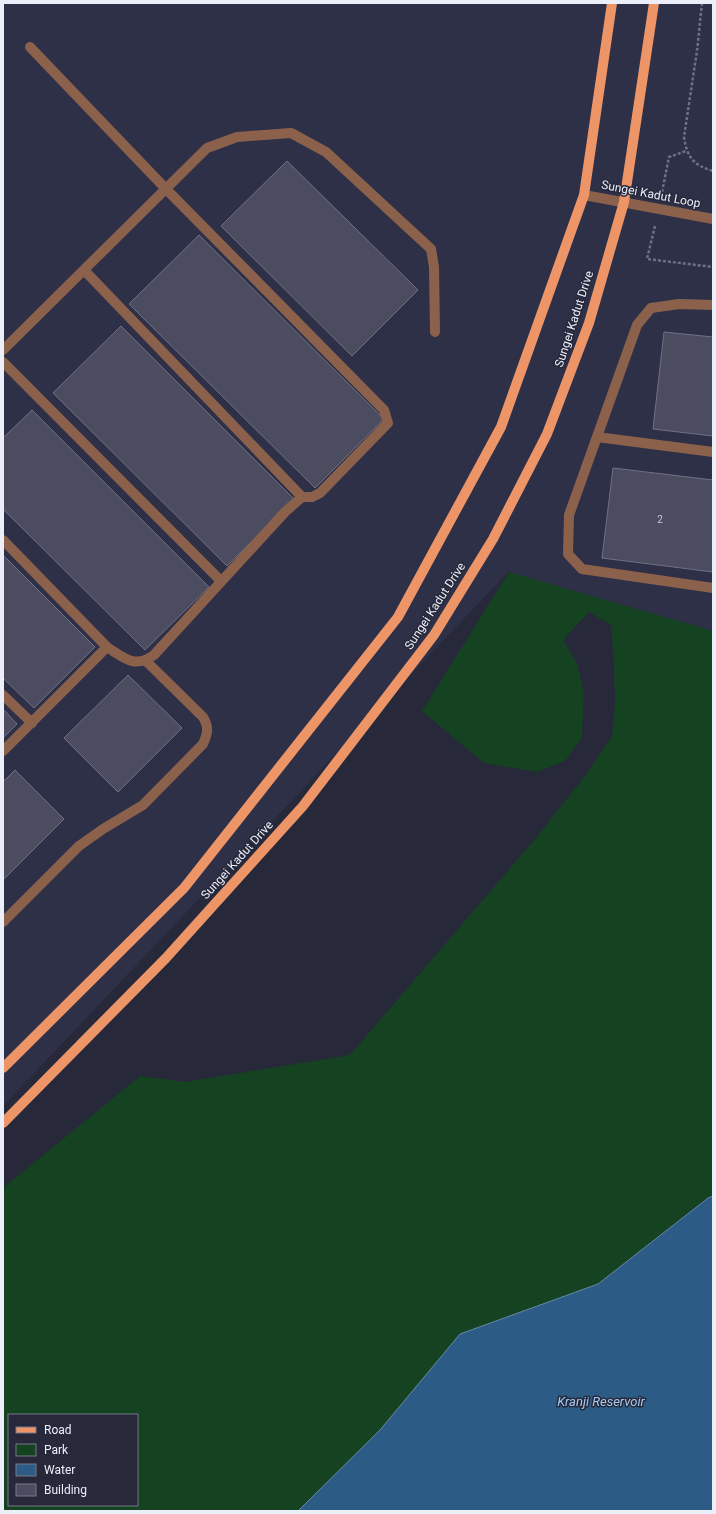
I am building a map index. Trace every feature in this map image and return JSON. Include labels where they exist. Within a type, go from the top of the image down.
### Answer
[{"type":"main road","name":"Sungei Kadut Drive","points":[[3,1068],[184,888],[398,617],[501,427],[584,195],[612,3]]},
{"type":"main road","name":"Sungei Kadut Drive","points":[[3,1123],[166,958],[298,812],[434,635],[493,539],[547,434],[589,323],[624,202],[654,3]]},
{"type":"street","points":[[3,540],[107,647],[129,660],[135,662],[146,661],[154,655],[285,512],[302,498],[312,497],[320,493],[388,423],[384,410],[166,189],[30,47]]},
{"type":"street","points":[[3,350],[207,148],[237,137],[291,133],[326,152],[431,249],[434,267],[435,332]]},
{"type":"street","name":"Sungei Kadut Loop","points":[[584,195],[713,219]]},
{"type":"street","points":[[84,270],[302,498]]},
{"type":"street","points":[[713,305],[680,304],[651,308],[638,325],[570,515],[568,554],[582,568],[713,588]]},
{"type":"street","points":[[3,362],[221,581]]},
{"type":"street","points":[[597,437],[713,452]]},
{"type":"street","points":[[3,751],[107,647]]},
{"type":"street","points":[[3,922],[79,846],[103,829],[143,805],[203,744],[207,735],[208,725],[203,717],[146,661]]},
{"type":"street","points":[[3,695],[32,723]]},
{"type":"path","points":[[702,3],[697,51],[684,137],[686,151],[694,162],[713,170]]},
{"type":"path","points":[[686,151],[669,157],[647,259],[713,267]]},
{"type":"shaded area","points":[[3,3],[713,3],[713,631],[508,572],[3,1106]]},
{"type":"green space","points":[[509,572],[713,631],[713,1196],[704,1200],[597,1285],[383,1429],[298,1511],[3,1511],[3,1188],[140,1076],[185,1082],[350,1055],[535,839],[585,776],[612,736],[615,704],[611,625],[589,612],[563,640],[577,663],[584,693],[582,738],[565,761],[537,772],[484,763],[422,711]]},
{"type":"water","name":"Kranji Reservoir","points":[[713,1196],[713,1511],[298,1511],[380,1430],[460,1334],[598,1284],[708,1198]]},
{"type":"building","points":[[287,161],[418,290],[352,356],[221,226]]},
{"type":"building","points":[[199,235],[384,419],[315,488],[129,304]]},
{"type":"building","points":[[121,326],[294,499],[227,566],[53,393]]},
{"type":"building","points":[[664,332],[713,337],[713,436],[653,429]]},
{"type":"building","points":[[32,410],[209,587],[145,650],[3,509],[3,438]]},
{"type":"building","points":[[613,468],[713,480],[713,572],[602,558]]},
{"type":"building","points":[[3,555],[95,647],[34,708],[3,678]]},
{"type":"building","points":[[128,675],[182,728],[118,792],[64,738]]},
{"type":"building","points":[[3,709],[17,724],[3,738]]},
{"type":"building","points":[[15,770],[64,819],[3,880],[3,782]]}]
